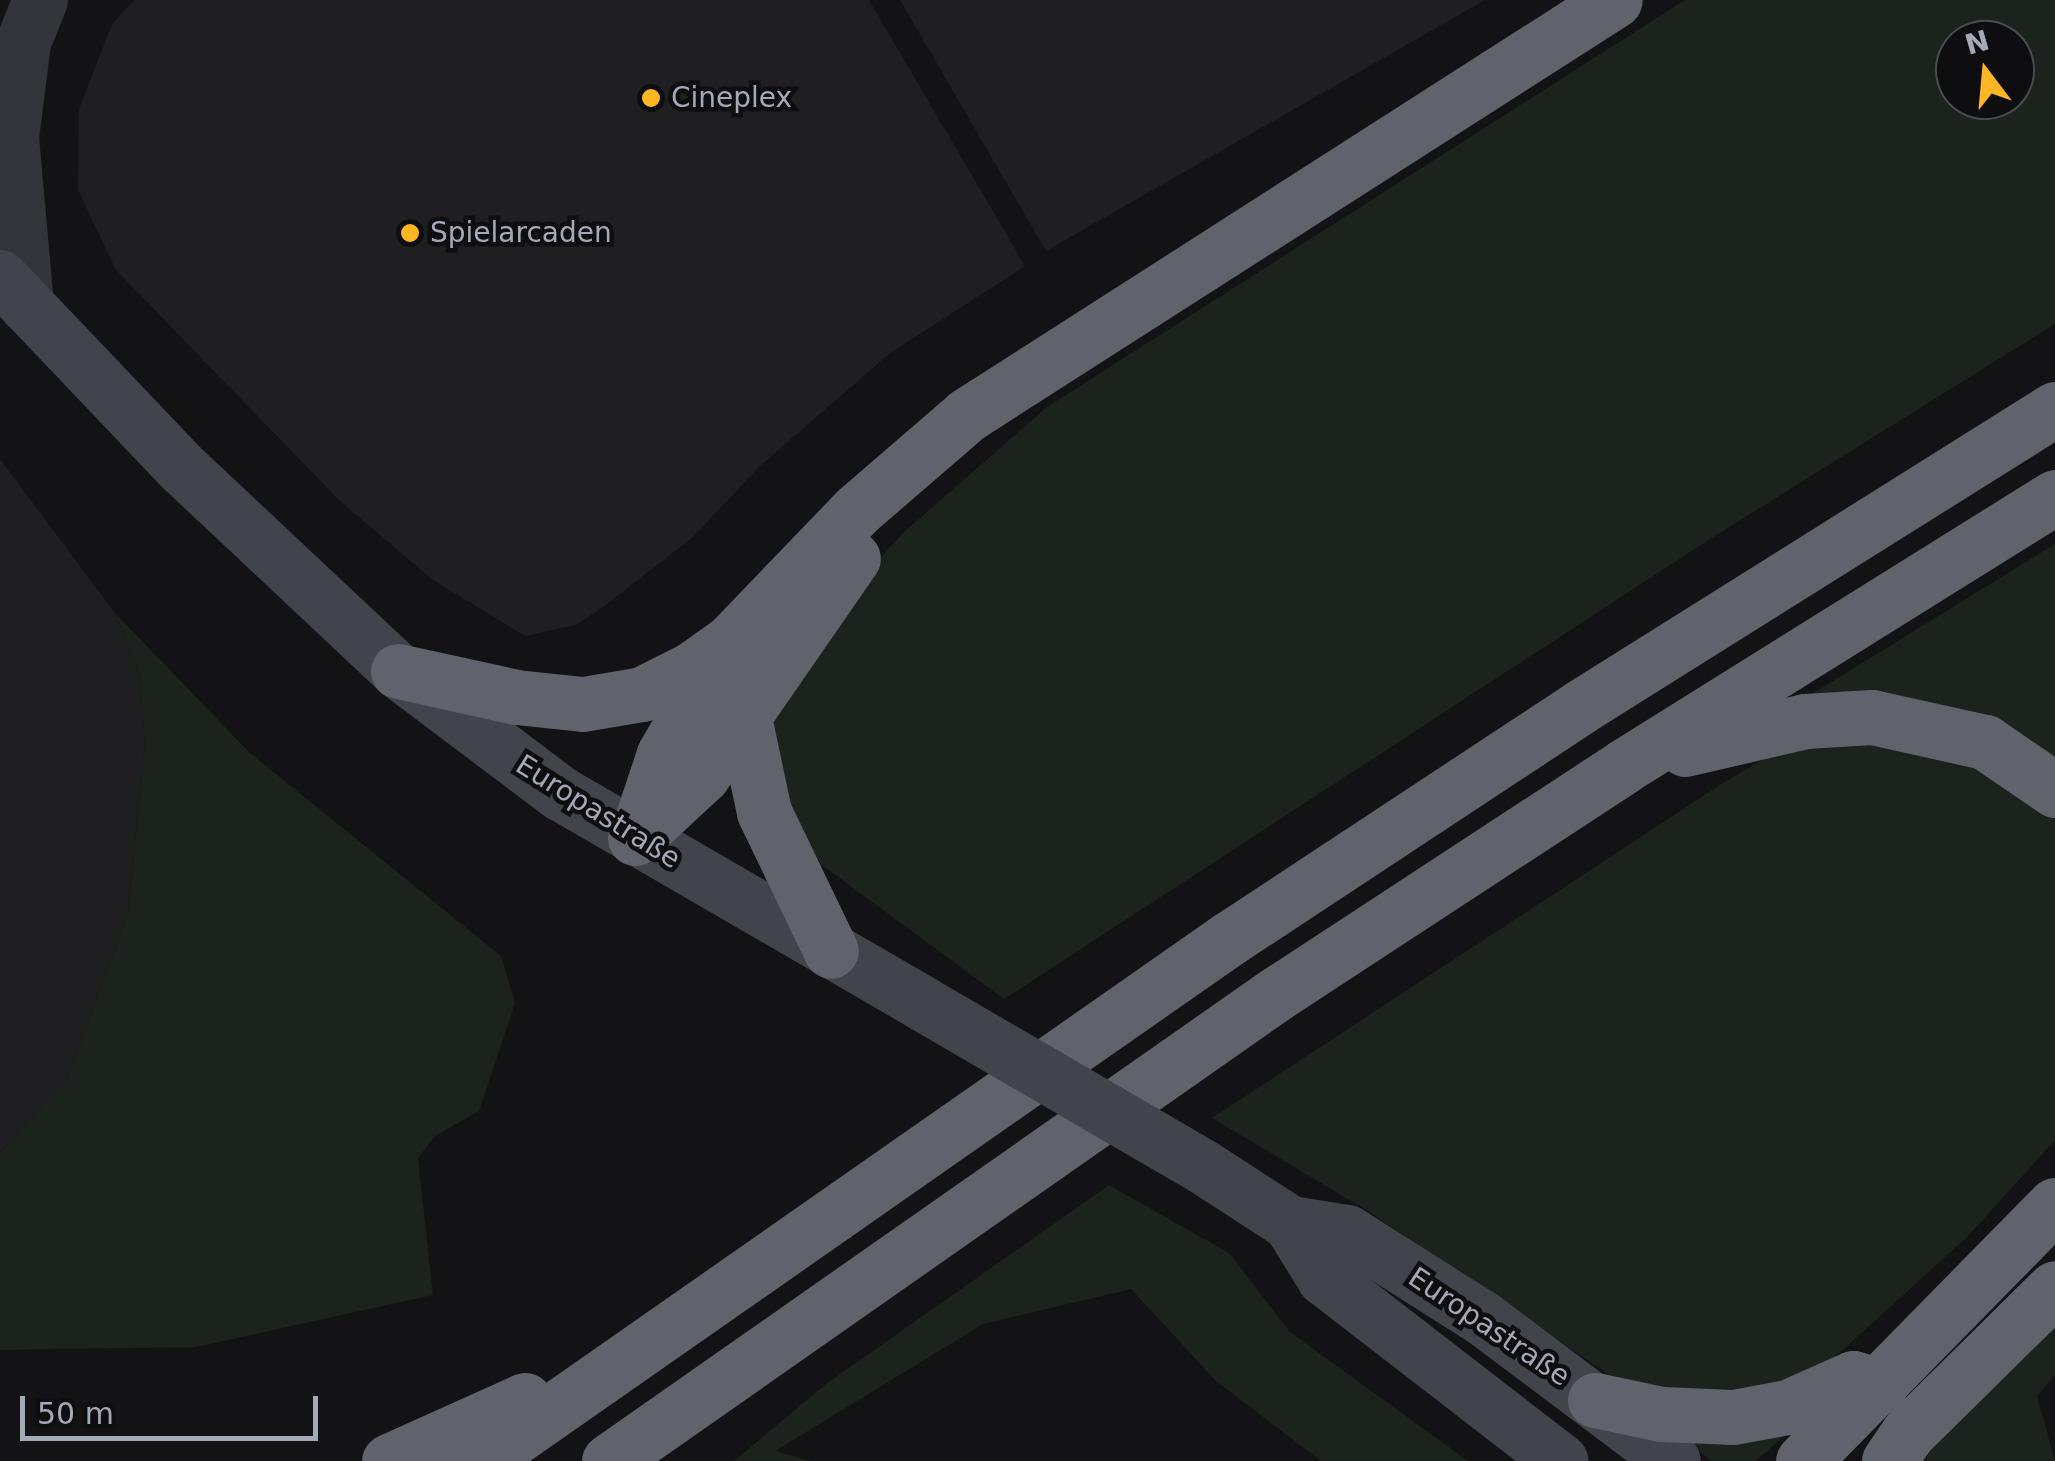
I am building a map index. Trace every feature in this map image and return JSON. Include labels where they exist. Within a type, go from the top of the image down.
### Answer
[{"type":"highway","points":[[635,838],[664,754],[730,642],[856,510],[967,416],[1615,0]]},
{"type":"highway","points":[[635,838],[702,776],[830,582],[893,513],[982,435],[1657,0]]},
{"type":"highway","points":[[389,1461],[491,1441],[671,1328],[1230,938],[1580,708],[2055,409]]},
{"type":"highway","points":[[609,1461],[1276,994],[1624,766],[2055,496]]},
{"type":"highway","points":[[398,671],[516,698],[583,704],[642,694],[730,642]]},
{"type":"highway","points":[[742,714],[764,812],[830,951]]},
{"type":"highway","points":[[1624,766],[1748,732],[1872,717],[1986,742],[2055,790]]},
{"type":"highway","points":[[1803,1461],[2055,1205]]},
{"type":"highway","points":[[1890,1461],[1908,1433],[2055,1288]]},
{"type":"highway","points":[[1594,1400],[1661,1414],[1733,1417],[1788,1407],[1853,1378],[1880,1387]]},
{"type":"main road","name":"Europastraße","points":[[13,291],[182,468],[398,671],[560,792],[1202,1166],[1290,1223],[1347,1232],[1484,1319],[1673,1461]]},
{"type":"main road","name":"Europastraße","points":[[1290,1223],[1324,1278],[1541,1452]]},
{"type":"street","points":[[13,291],[12,136],[24,42],[40,0]]},
{"type":"shaded area","points":[[134,0],[869,0],[1025,266],[889,354],[760,466],[693,537],[603,607],[576,625],[525,636],[433,580],[340,501],[116,270],[78,190],[79,109],[112,24]]},
{"type":"shaded area","points":[[900,0],[1485,0],[1046,251]]},
{"type":"shaded area","points":[[1685,0],[2055,0],[2055,324],[1710,539],[1004,999],[822,865],[795,825],[769,741],[776,703],[831,613],[903,533],[1047,407]]},
{"type":"shaded area","points":[[0,459],[115,613],[140,675],[145,745],[128,913],[68,1077],[0,1153]]},
{"type":"shaded area","points":[[2055,544],[2055,766],[1802,700]]},
{"type":"shaded area","points":[[115,613],[250,753],[501,956],[515,1003],[479,1111],[435,1136],[418,1158],[433,1295],[196,1347],[0,1350],[0,1153],[68,1077],[128,913],[145,745],[140,675]]},
{"type":"shaded area","points":[[1845,735],[1916,740],[2021,789],[2055,820],[2055,1140],[1967,1237],[1824,1367],[1788,1388],[1658,1391],[1608,1374],[1368,1211],[1212,1118],[1720,785],[1777,751]]},
{"type":"shaded area","points":[[1109,1185],[1229,1253],[1290,1332],[1468,1461],[1321,1461],[1216,1381],[1131,1289],[983,1324],[775,1451],[810,1461],[734,1461],[826,1384]]},
{"type":"shaded area","points":[[2055,1322],[2055,1375],[2037,1396],[2055,1461],[1925,1461],[1934,1443]]},
{"type":"shaded area","points":[[1801,1420],[1756,1461],[1711,1461],[1683,1437]]},
{"type":"place","name":"Cineplex","points":[[651,98]]},
{"type":"place","name":"Spielarcaden","points":[[410,233]]}]
